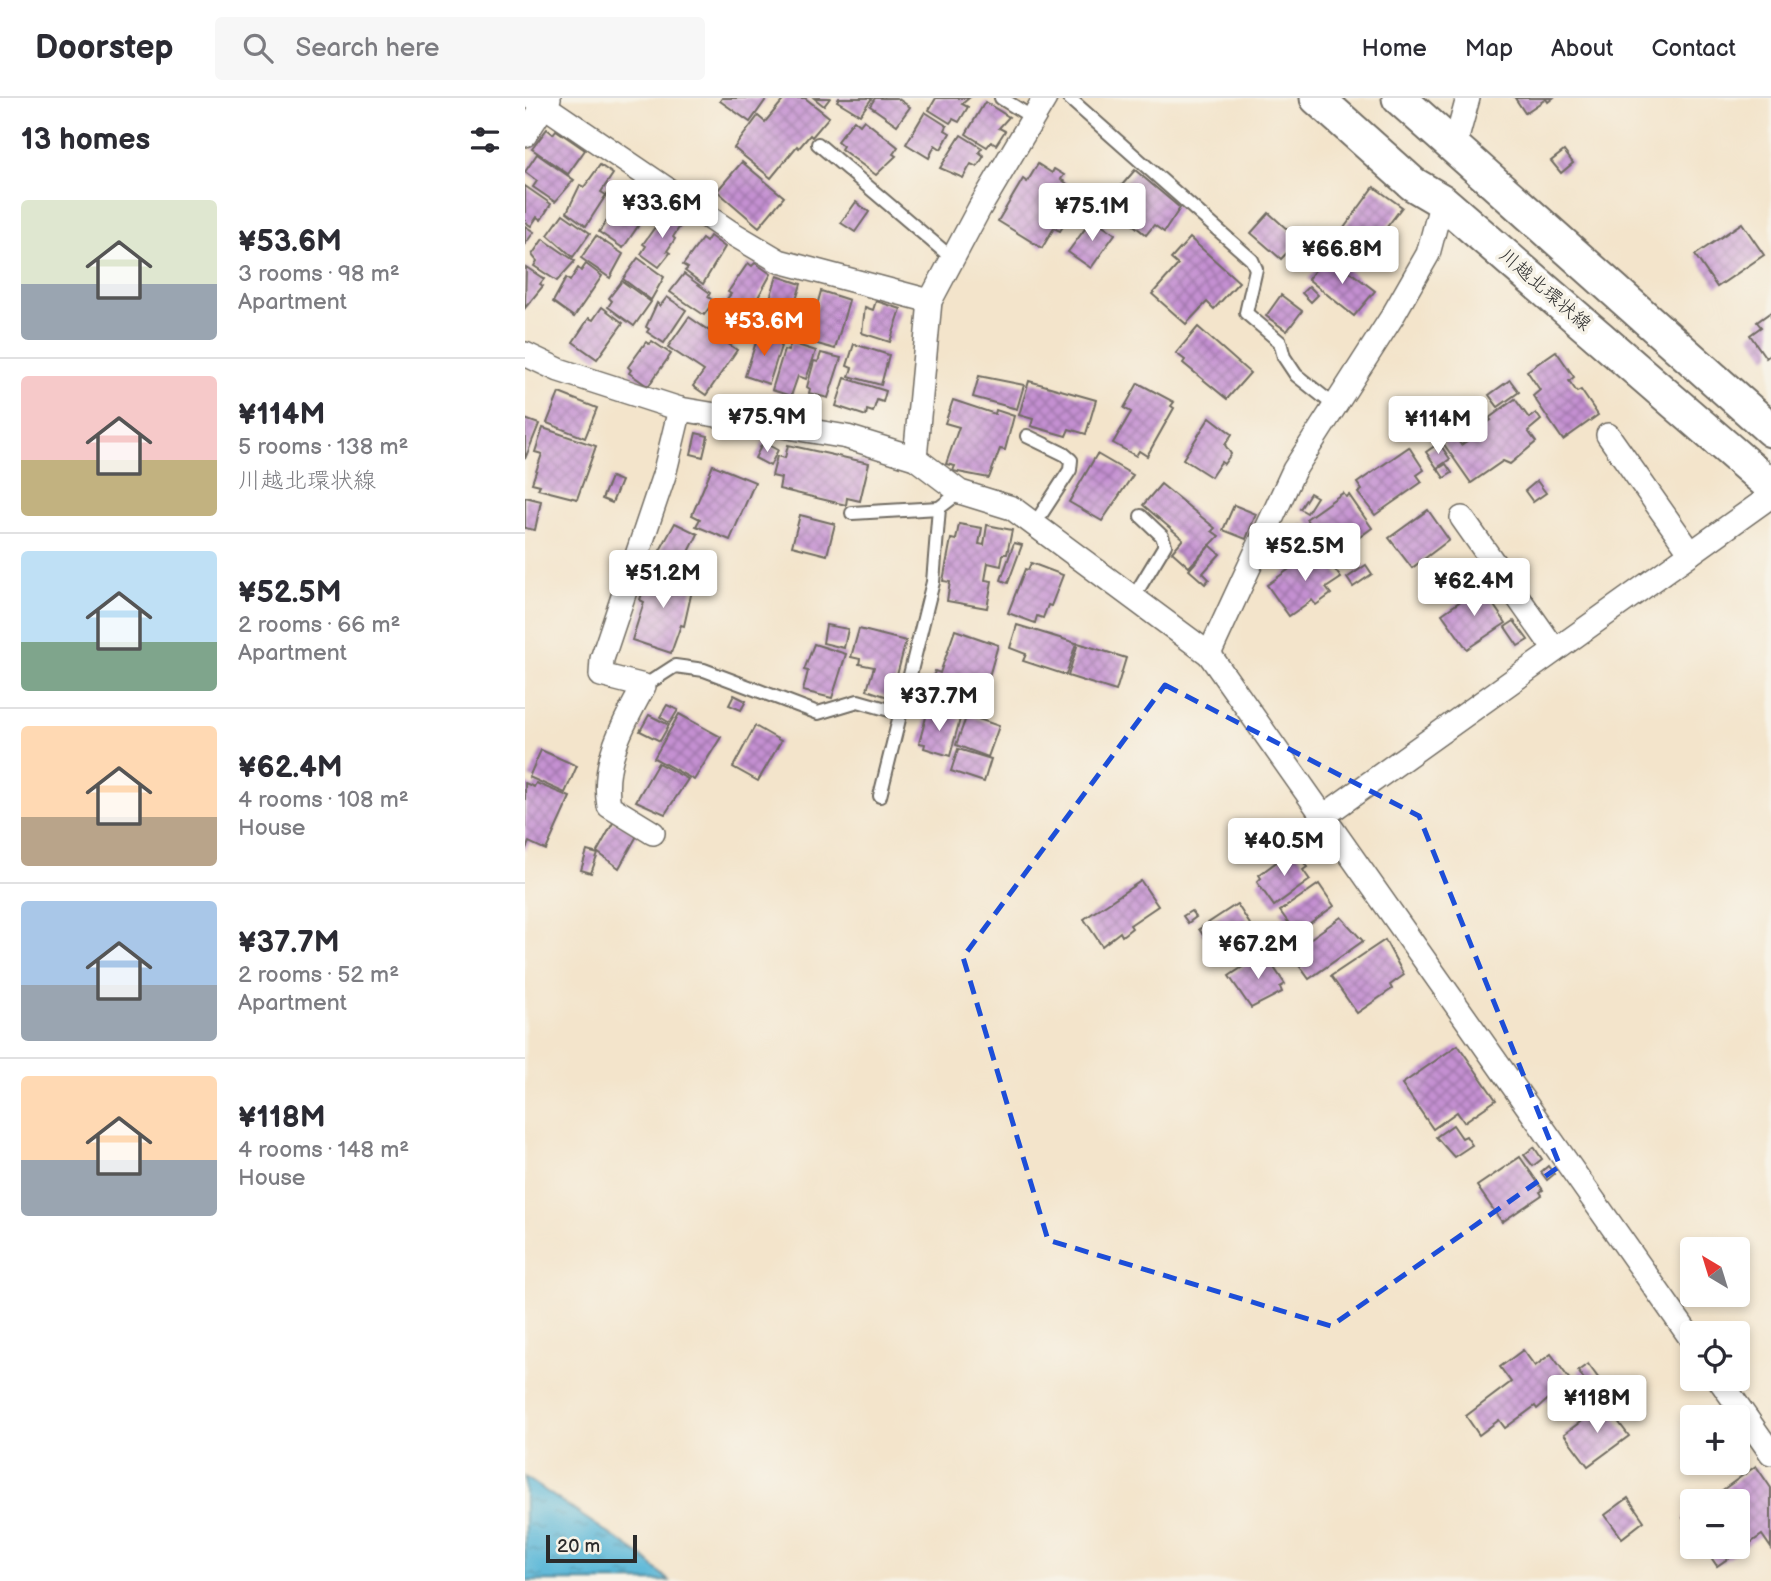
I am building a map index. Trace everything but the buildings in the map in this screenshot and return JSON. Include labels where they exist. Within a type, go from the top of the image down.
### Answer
[{"type":"main road","name":"川越北環状線","points":[[1317,98],[1413,184],[1442,201],[1771,486]]},
{"type":"main road","points":[[1399,98],[1771,429]]},
{"type":"street","points":[[915,458],[930,302],[1045,98]]},
{"type":"street","points":[[1454,149],[1468,98]]},
{"type":"street","points":[[525,135],[543,101],[730,232],[779,261],[930,302]]},
{"type":"street","points":[[1209,654],[1294,470],[1392,317],[1428,254],[1442,201]]},
{"type":"street","points":[[525,354],[559,370],[680,409],[847,437],[915,458],[960,492],[1012,508],[1209,654],[1325,815],[1680,1323]]},
{"type":"street","points":[[653,833],[609,806],[606,794],[616,735],[644,686],[601,675],[602,659],[664,475],[680,409]]},
{"type":"street","points":[[1608,435],[1691,553]]},
{"type":"street","points":[[1325,815],[1771,496]]},
{"type":"street","points":[[1462,518],[1555,650]]},
{"type":"street","points":[[1727,1391],[1771,1453]]},
{"type":"lane","points":[[1001,98],[1033,118]]},
{"type":"lane","points":[[1069,98],[1252,260],[1257,269],[1246,313],[1280,342],[1284,357],[1296,375],[1335,406]]},
{"type":"lane","points":[[818,144],[953,259]]},
{"type":"lane","points":[[1027,436],[1071,460],[1070,470],[1034,525]]},
{"type":"lane","points":[[852,513],[939,508],[960,492]]},
{"type":"lane","points":[[880,796],[933,582],[939,508]]},
{"type":"lane","points":[[1133,598],[1165,545],[1162,536],[1141,516]]},
{"type":"lane","points":[[644,686],[675,666],[703,670],[818,713],[858,701],[900,713]]},
{"type":"highlighted area","points":[[1165,685],[1419,816],[1560,1166],[1331,1326],[1048,1240],[963,957]]},
{"type":"water","points":[[525,1477],[642,1556],[669,1581],[525,1581]]}]
